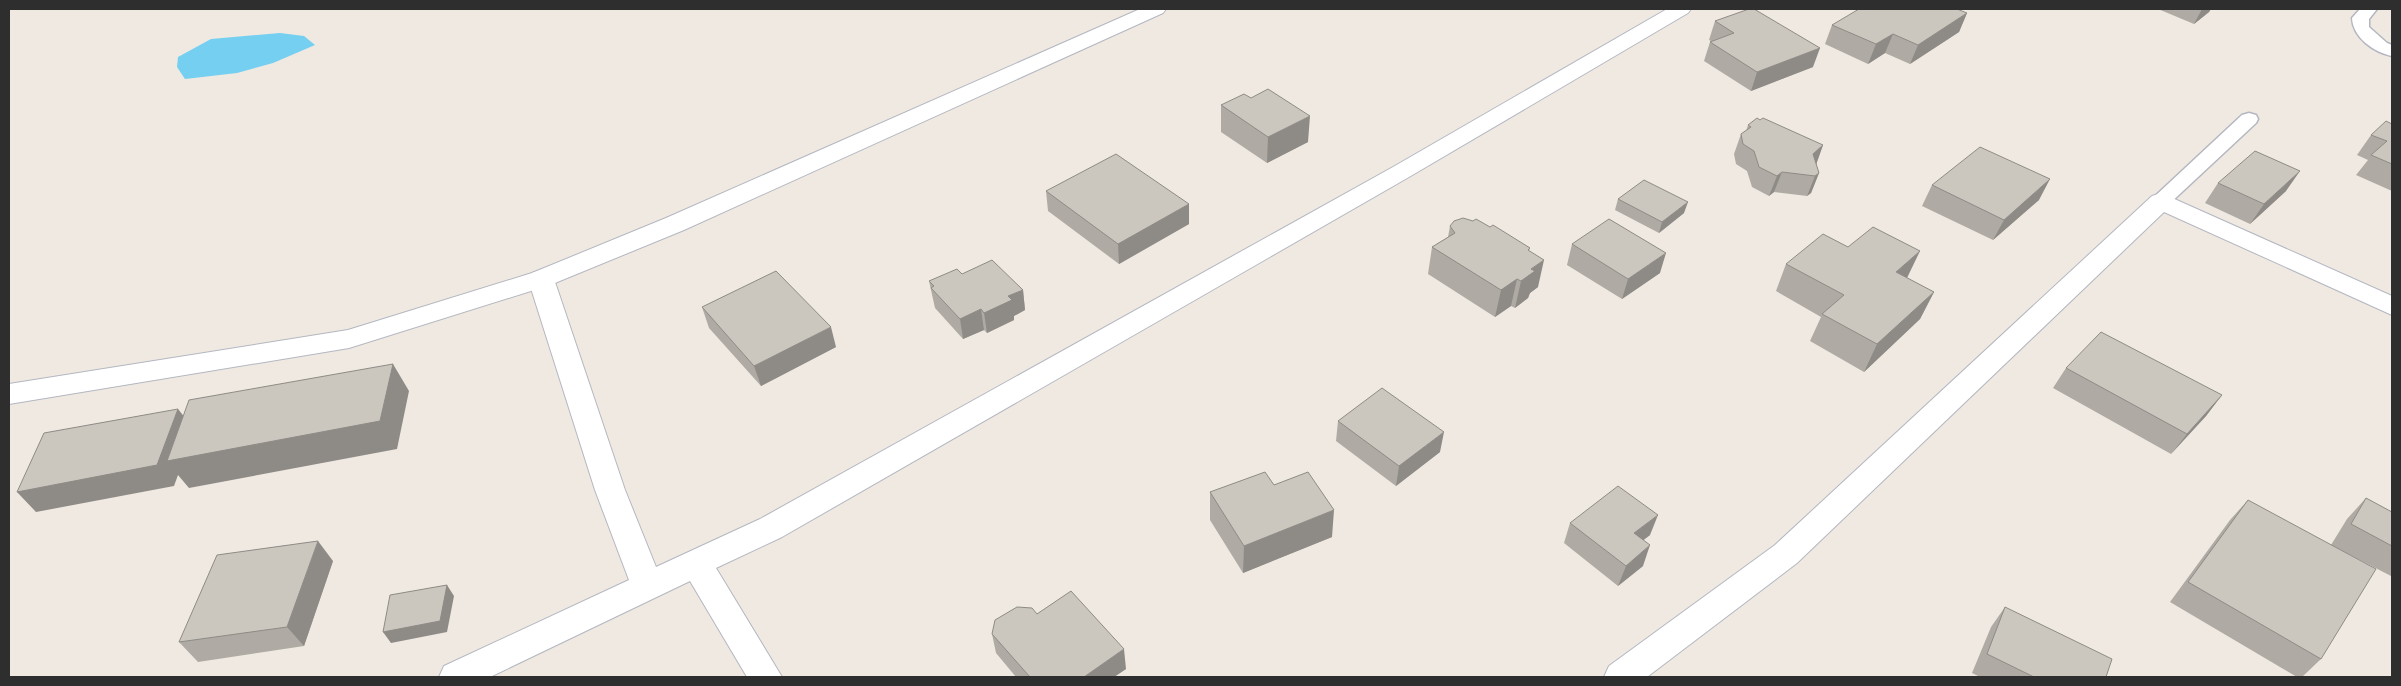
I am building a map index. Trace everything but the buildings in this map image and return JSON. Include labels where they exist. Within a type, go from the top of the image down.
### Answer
[{"type":"street","points":[[9,394],[349,339],[541,279],[684,220],[1156,9]]},
{"type":"street","points":[[456,677],[771,528],[1401,172],[1681,9]]},
{"type":"street","points":[[1621,677],[1786,554],[2161,201],[2392,306]]},
{"type":"street","points":[[541,279],[610,490],[648,587]]},
{"type":"street","points":[[696,563],[765,677]]},
{"type":"lane","points":[[2369,9],[2360,18],[2361,28],[2382,47],[2392,51]]},
{"type":"lane","points":[[2161,201],[2249,119]]},
{"type":"water","points":[[280,33],[304,36],[315,45],[273,63],[237,73],[185,79],[177,67],[178,57],[211,39]]}]
